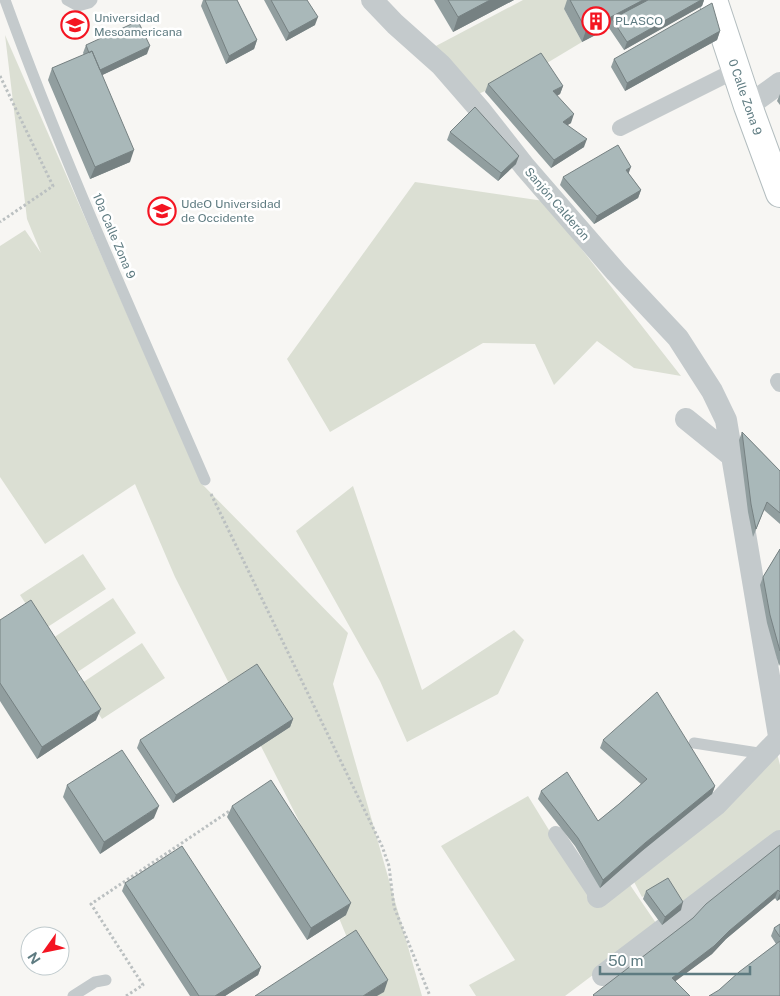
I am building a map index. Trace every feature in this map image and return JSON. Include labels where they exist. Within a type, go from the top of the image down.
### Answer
[{"type":"main road","name":"0 Calle Zona 9","points":[[712,0],[780,193]]},
{"type":"street","name":"Sanjón Calderón","points":[[372,0],[395,24],[441,65],[481,111],[524,168],[616,272],[678,338],[712,391],[726,420],[733,457],[775,745]]},
{"type":"street","points":[[620,128],[736,70]]},
{"type":"street","points":[[748,106],[780,83]]},
{"type":"street","points":[[686,419],[733,457]]},
{"type":"street","points":[[556,834],[598,897],[717,804],[775,745]]},
{"type":"street","points":[[603,975],[780,841]]},
{"type":"lane","name":"10a Calle Zona 9","points":[[5,0],[31,72],[83,197],[205,480]]},
{"type":"lane","points":[[67,0],[78,6],[89,3],[92,0]]},
{"type":"lane","points":[[694,743],[775,745]]},
{"type":"lane","points":[[73,996],[95,982],[106,980]]},
{"type":"path","points":[[0,76],[53,186],[0,222]]},
{"type":"path","points":[[205,480],[382,846],[389,866],[394,907],[430,996]]},
{"type":"path","points":[[126,996],[143,985],[91,904],[231,810]]},
{"type":"shaded area","points":[[523,0],[583,0],[564,9],[582,42],[542,66],[476,95],[434,47]]},
{"type":"shaded area","points":[[5,35],[201,483],[348,633],[333,684],[422,996],[371,996],[300,823],[175,577],[135,484],[45,544],[0,477],[0,246],[25,230],[41,253],[27,219]]},
{"type":"shaded area","points":[[415,182],[544,201],[681,376],[634,368],[597,341],[554,385],[535,344],[483,343],[330,432],[287,359]]},
{"type":"shaded area","points":[[353,486],[422,690],[514,630],[524,640],[498,694],[407,742],[380,681],[296,531]]},
{"type":"shaded area","points":[[83,554],[106,589],[43,630],[20,595]]},
{"type":"shaded area","points":[[113,598],[136,633],[73,675],[50,640]]},
{"type":"shaded area","points":[[142,643],[165,678],[102,719],[79,685]]},
{"type":"shaded area","points":[[776,749],[780,765],[780,835],[681,910],[665,886],[642,897],[632,878]]},
{"type":"shaded area","points":[[528,796],[595,905],[628,882],[658,926],[565,996],[476,996],[469,985],[515,960],[441,846]]},
{"type":"building","points":[[205,0],[237,0],[257,40],[229,56]]},
{"type":"building","points":[[271,0],[307,0],[318,17],[289,33]]},
{"type":"building","points":[[448,0],[490,0],[458,17]]},
{"type":"building","points":[[570,0],[643,0],[586,30]]},
{"type":"building","points":[[648,0],[701,0],[627,42],[612,19]]},
{"type":"building","points":[[712,3],[720,31],[627,83],[614,59]]},
{"type":"building","points":[[138,21],[150,46],[100,70],[92,51],[89,53],[86,45]]},
{"type":"building","points":[[92,51],[134,150],[95,167],[52,68]]},
{"type":"building","points":[[541,53],[563,86],[553,91],[574,114],[563,122],[587,139],[554,160],[488,84]]},
{"type":"building","points":[[475,107],[519,156],[501,173],[450,132]]},
{"type":"building","points":[[618,145],[631,167],[626,170],[641,190],[597,216],[563,177]]},
{"type":"building","points":[[742,432],[780,471],[780,513],[767,502],[756,529],[751,504]]},
{"type":"building","points":[[780,549],[780,651],[770,615],[763,577]]},
{"type":"building","points":[[31,600],[101,709],[42,747],[0,683],[0,620]]},
{"type":"building","points":[[257,664],[293,719],[176,795],[140,740]]},
{"type":"building","points":[[657,692],[715,786],[603,880],[578,838],[541,791],[567,772],[598,821],[619,804],[647,779],[603,740]]},
{"type":"building","points":[[122,750],[159,806],[104,842],[67,785]]},
{"type":"building","points":[[271,780],[351,903],[311,928],[232,806]]},
{"type":"building","points":[[780,845],[780,892],[778,890],[714,946],[672,978],[690,996],[593,995],[693,918],[706,904]]},
{"type":"building","points":[[182,846],[261,967],[215,996],[199,996],[125,883]]},
{"type":"building","points":[[668,878],[683,902],[665,917],[646,891]]},
{"type":"building","points":[[780,924],[780,937],[774,928]]},
{"type":"building","points":[[356,930],[388,980],[363,996],[255,996]]},
{"type":"building","points":[[780,941],[780,996],[709,996],[719,990],[739,972]]},
{"type":"place","name":"PLASCO","points":[[596,21]]},
{"type":"place","name":"Universidad Mesoamericana","points":[[75,25]]},
{"type":"place","name":"UdeO Universidad de Occidente","points":[[162,211]]}]
